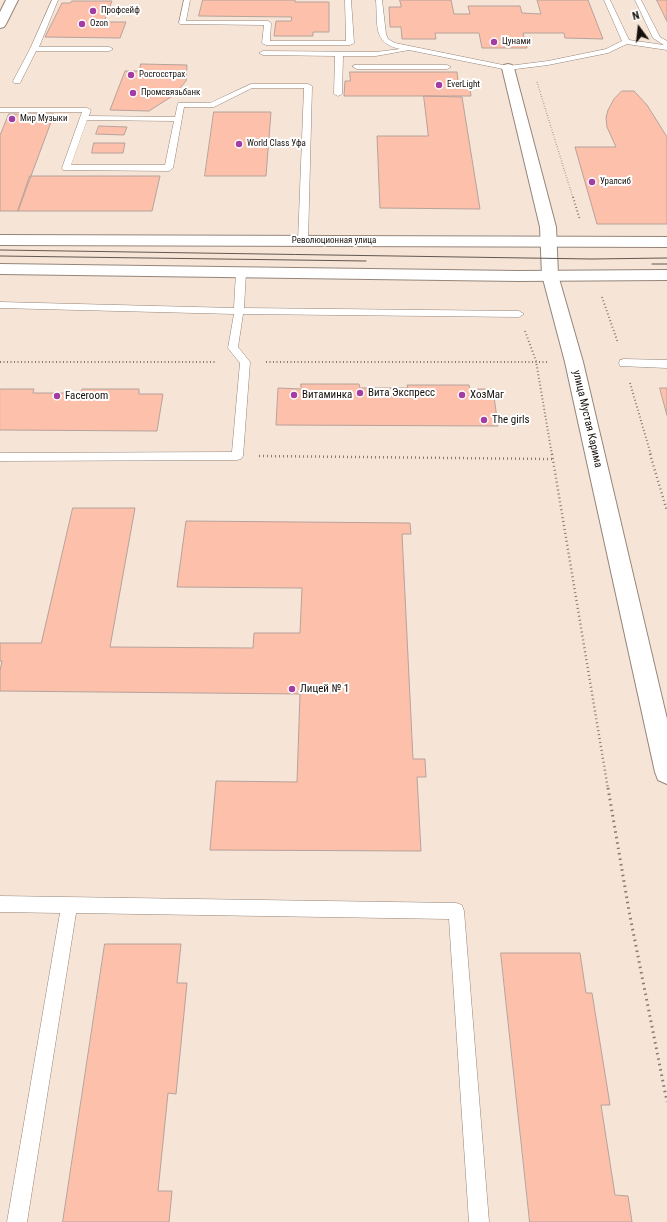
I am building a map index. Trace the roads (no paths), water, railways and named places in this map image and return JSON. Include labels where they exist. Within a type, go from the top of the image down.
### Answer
[{"type":"street","points":[[0,24],[12,0]]},
{"type":"street","name":"улица Мустая Карима","points":[[508,68],[548,227],[547,241],[550,276],[574,362],[665,751],[667,772]]},
{"type":"street","name":"Революционная улица","points":[[0,240],[667,242]]},
{"type":"street","points":[[0,269],[550,276],[667,275]]},
{"type":"lane","points":[[17,81],[34,49],[55,0]]},
{"type":"lane","points":[[187,0],[182,23],[268,23],[266,43],[350,43],[348,0]]},
{"type":"lane","points":[[379,0],[382,34],[385,40],[393,45],[508,68],[548,63],[608,51],[626,42],[667,48]]},
{"type":"lane","points":[[607,0],[626,42]]},
{"type":"lane","points":[[638,0],[657,38],[667,44]]},
{"type":"lane","points":[[34,49],[109,49]]},
{"type":"lane","points":[[262,53],[339,54],[383,53],[416,50]]},
{"type":"lane","points":[[416,50],[422,67]]},
{"type":"lane","points":[[338,94],[339,54]]},
{"type":"lane","points":[[358,67],[447,67]]},
{"type":"lane","points":[[0,110],[87,110],[66,168],[169,168],[181,105],[211,105],[251,86],[308,86],[303,241]]},
{"type":"lane","points":[[84,118],[179,119]]},
{"type":"lane","points":[[0,457],[237,456],[244,362],[233,348],[239,311],[241,272]]},
{"type":"lane","points":[[0,305],[239,311],[519,314]]},
{"type":"lane","points":[[624,363],[667,364]]},
{"type":"lane","points":[[0,904],[456,910],[479,1222]]},
{"type":"lane","points":[[17,1222],[69,905]]},
{"type":"tram line","points":[[0,250],[592,259],[667,258]]},
{"type":"tram line","points":[[0,256],[366,261]]},
{"type":"tram line","points":[[652,264],[667,264]]},
{"type":"place","name":"Профсейф","points":[[93,11]]},
{"type":"place","name":"Ozon","points":[[82,24]]},
{"type":"place","name":"Цунами","points":[[494,42]]},
{"type":"place","name":"Росгосстрах","points":[[131,75]]},
{"type":"place","name":"EverLight","points":[[439,85]]},
{"type":"place","name":"Промсвязьбанк","points":[[133,93]]},
{"type":"place","name":"Мир Музыки","points":[[12,119]]},
{"type":"place","name":"World Class Уфа","points":[[239,144]]},
{"type":"place","name":"Уралсиб","points":[[592,182]]},
{"type":"place","name":"Вита Экспресс","points":[[360,393]]},
{"type":"place","name":"Витаминка","points":[[294,395]]},
{"type":"place","name":"ХозМаг","points":[[462,395]]},
{"type":"place","name":"Faceroom","points":[[57,396]]},
{"type":"place","name":"The girls","points":[[484,420]]},
{"type":"place","name":"Лицей № 1","points":[[292,689]]}]
